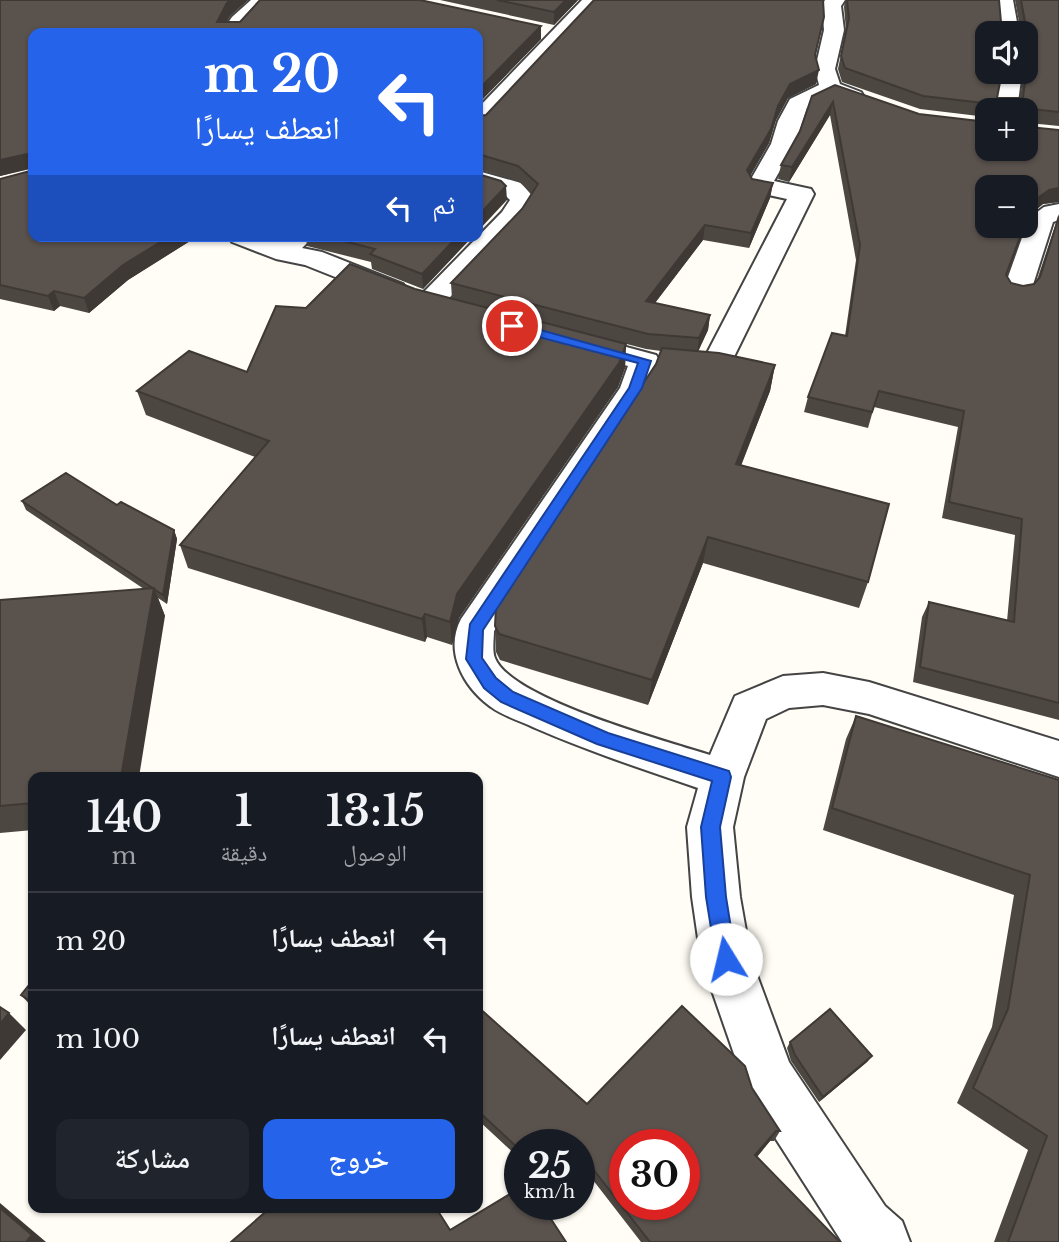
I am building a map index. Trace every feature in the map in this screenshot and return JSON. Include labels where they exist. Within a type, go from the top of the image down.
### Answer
[{"type":"street","points":[[234,28],[262,0]]},
{"type":"street","points":[[483,116],[592,0]]},
{"type":"street","points":[[1004,0],[1007,21]]},
{"type":"street","points":[[826,2],[834,30],[825,69],[831,88]]},
{"type":"street","points":[[537,30],[561,35]]},
{"type":"street","points":[[538,333],[645,361],[715,367],[802,194],[759,186],[783,144],[789,121],[798,104],[831,88],[875,105]]},
{"type":"street","points":[[276,242],[293,245],[312,258],[443,308],[523,199],[512,188],[483,179]]},
{"type":"street","points":[[1017,291],[1042,218],[1059,212]]},
{"type":"street","points":[[645,361],[635,388],[475,629],[474,659],[490,683],[507,697],[603,739],[722,777]]},
{"type":"street","points":[[881,1242],[865,1226],[768,1078],[726,959],[716,897],[710,827],[722,777],[750,708],[783,692],[823,689],[869,698],[1059,759]]},
{"type":"building","points":[[0,0],[231,0],[217,22],[240,22],[260,0],[420,0],[541,26],[483,85],[483,28],[28,28],[28,155],[0,160]]},
{"type":"building","points":[[497,0],[566,0],[554,12]]},
{"type":"building","points":[[594,0],[823,0],[824,17],[815,55],[819,70],[790,84],[778,106],[771,129],[747,170],[752,179],[773,183],[751,233],[705,225],[646,301],[710,315],[699,338],[648,334],[451,283],[522,209],[538,184],[518,166],[483,156],[483,115]]},
{"type":"building","points":[[847,0],[999,0],[1001,21],[975,21],[975,84],[1000,84],[997,98],[975,98],[975,102],[923,96],[845,68],[841,56],[849,18]]},
{"type":"building","points":[[1021,0],[1059,0],[1059,112],[1038,110],[1038,98],[1023,98],[1025,84],[1038,84],[1038,21],[1025,21]]},
{"type":"building","points":[[835,85],[919,114],[975,121],[975,161],[1038,161],[1038,128],[1059,130],[1059,188],[1049,190],[1038,198],[1038,175],[975,175],[975,238],[1020,238],[1006,275],[1011,283],[1023,286],[1034,284],[1040,277],[1059,216],[1059,703],[920,667],[929,602],[1014,622],[1022,519],[949,502],[964,411],[879,391],[872,412],[808,397],[832,333],[847,336],[860,245],[833,102],[792,167],[781,165],[800,131],[812,96]]},
{"type":"building","points":[[28,172],[28,242],[160,242],[123,265],[84,298],[54,291],[48,296],[0,285],[0,179]]},
{"type":"building","points":[[483,176],[501,181],[506,186],[483,211]]},
{"type":"building","points":[[348,242],[452,242],[422,274],[370,254],[375,249]]},
{"type":"building","points":[[350,264],[415,289],[626,344],[619,363],[457,594],[450,622],[425,614],[422,619],[180,545],[269,441],[137,391],[189,351],[247,372],[276,306],[306,308]]},
{"type":"building","points":[[662,348],[719,353],[775,365],[736,464],[889,504],[868,582],[708,537],[652,680],[499,634],[495,626],[496,606],[656,364]]},
{"type":"building","points":[[66,473],[117,505],[121,502],[174,530],[163,595],[22,501]]},
{"type":"building","points":[[154,588],[122,772],[28,772],[28,803],[0,806],[0,600]]},
{"type":"building","points":[[856,716],[1059,780],[1059,1242],[1008,1242],[1047,1136],[973,1088],[1008,1009],[1030,875],[832,808]]},
{"type":"building","points":[[28,986],[28,1000],[21,995]]},
{"type":"building","points":[[682,1006],[745,1066],[752,1088],[780,1131],[776,1131],[755,1155],[840,1242],[650,1242],[633,1220],[700,1220],[700,1129],[609,1129],[609,1189],[595,1172],[595,1129],[504,1129],[504,1135],[483,1116],[483,1011],[587,1104]]},
{"type":"building","points":[[0,1007],[9,1013],[0,1024]]},
{"type":"building","points":[[830,1009],[872,1056],[823,1097],[795,1055],[790,1042]]},
{"type":"building","points":[[504,1198],[504,1220],[552,1220],[566,1242],[231,1242],[264,1213],[439,1213],[450,1230],[478,1213],[483,1213],[483,1210]]},
{"type":"building","points":[[0,1208],[32,1235],[26,1242],[0,1242]]},
{"type":"route","points":[[512,326],[645,361],[635,388],[475,629],[474,659],[490,683],[507,697],[603,739],[722,777],[710,827],[716,897],[726,959]]}]
